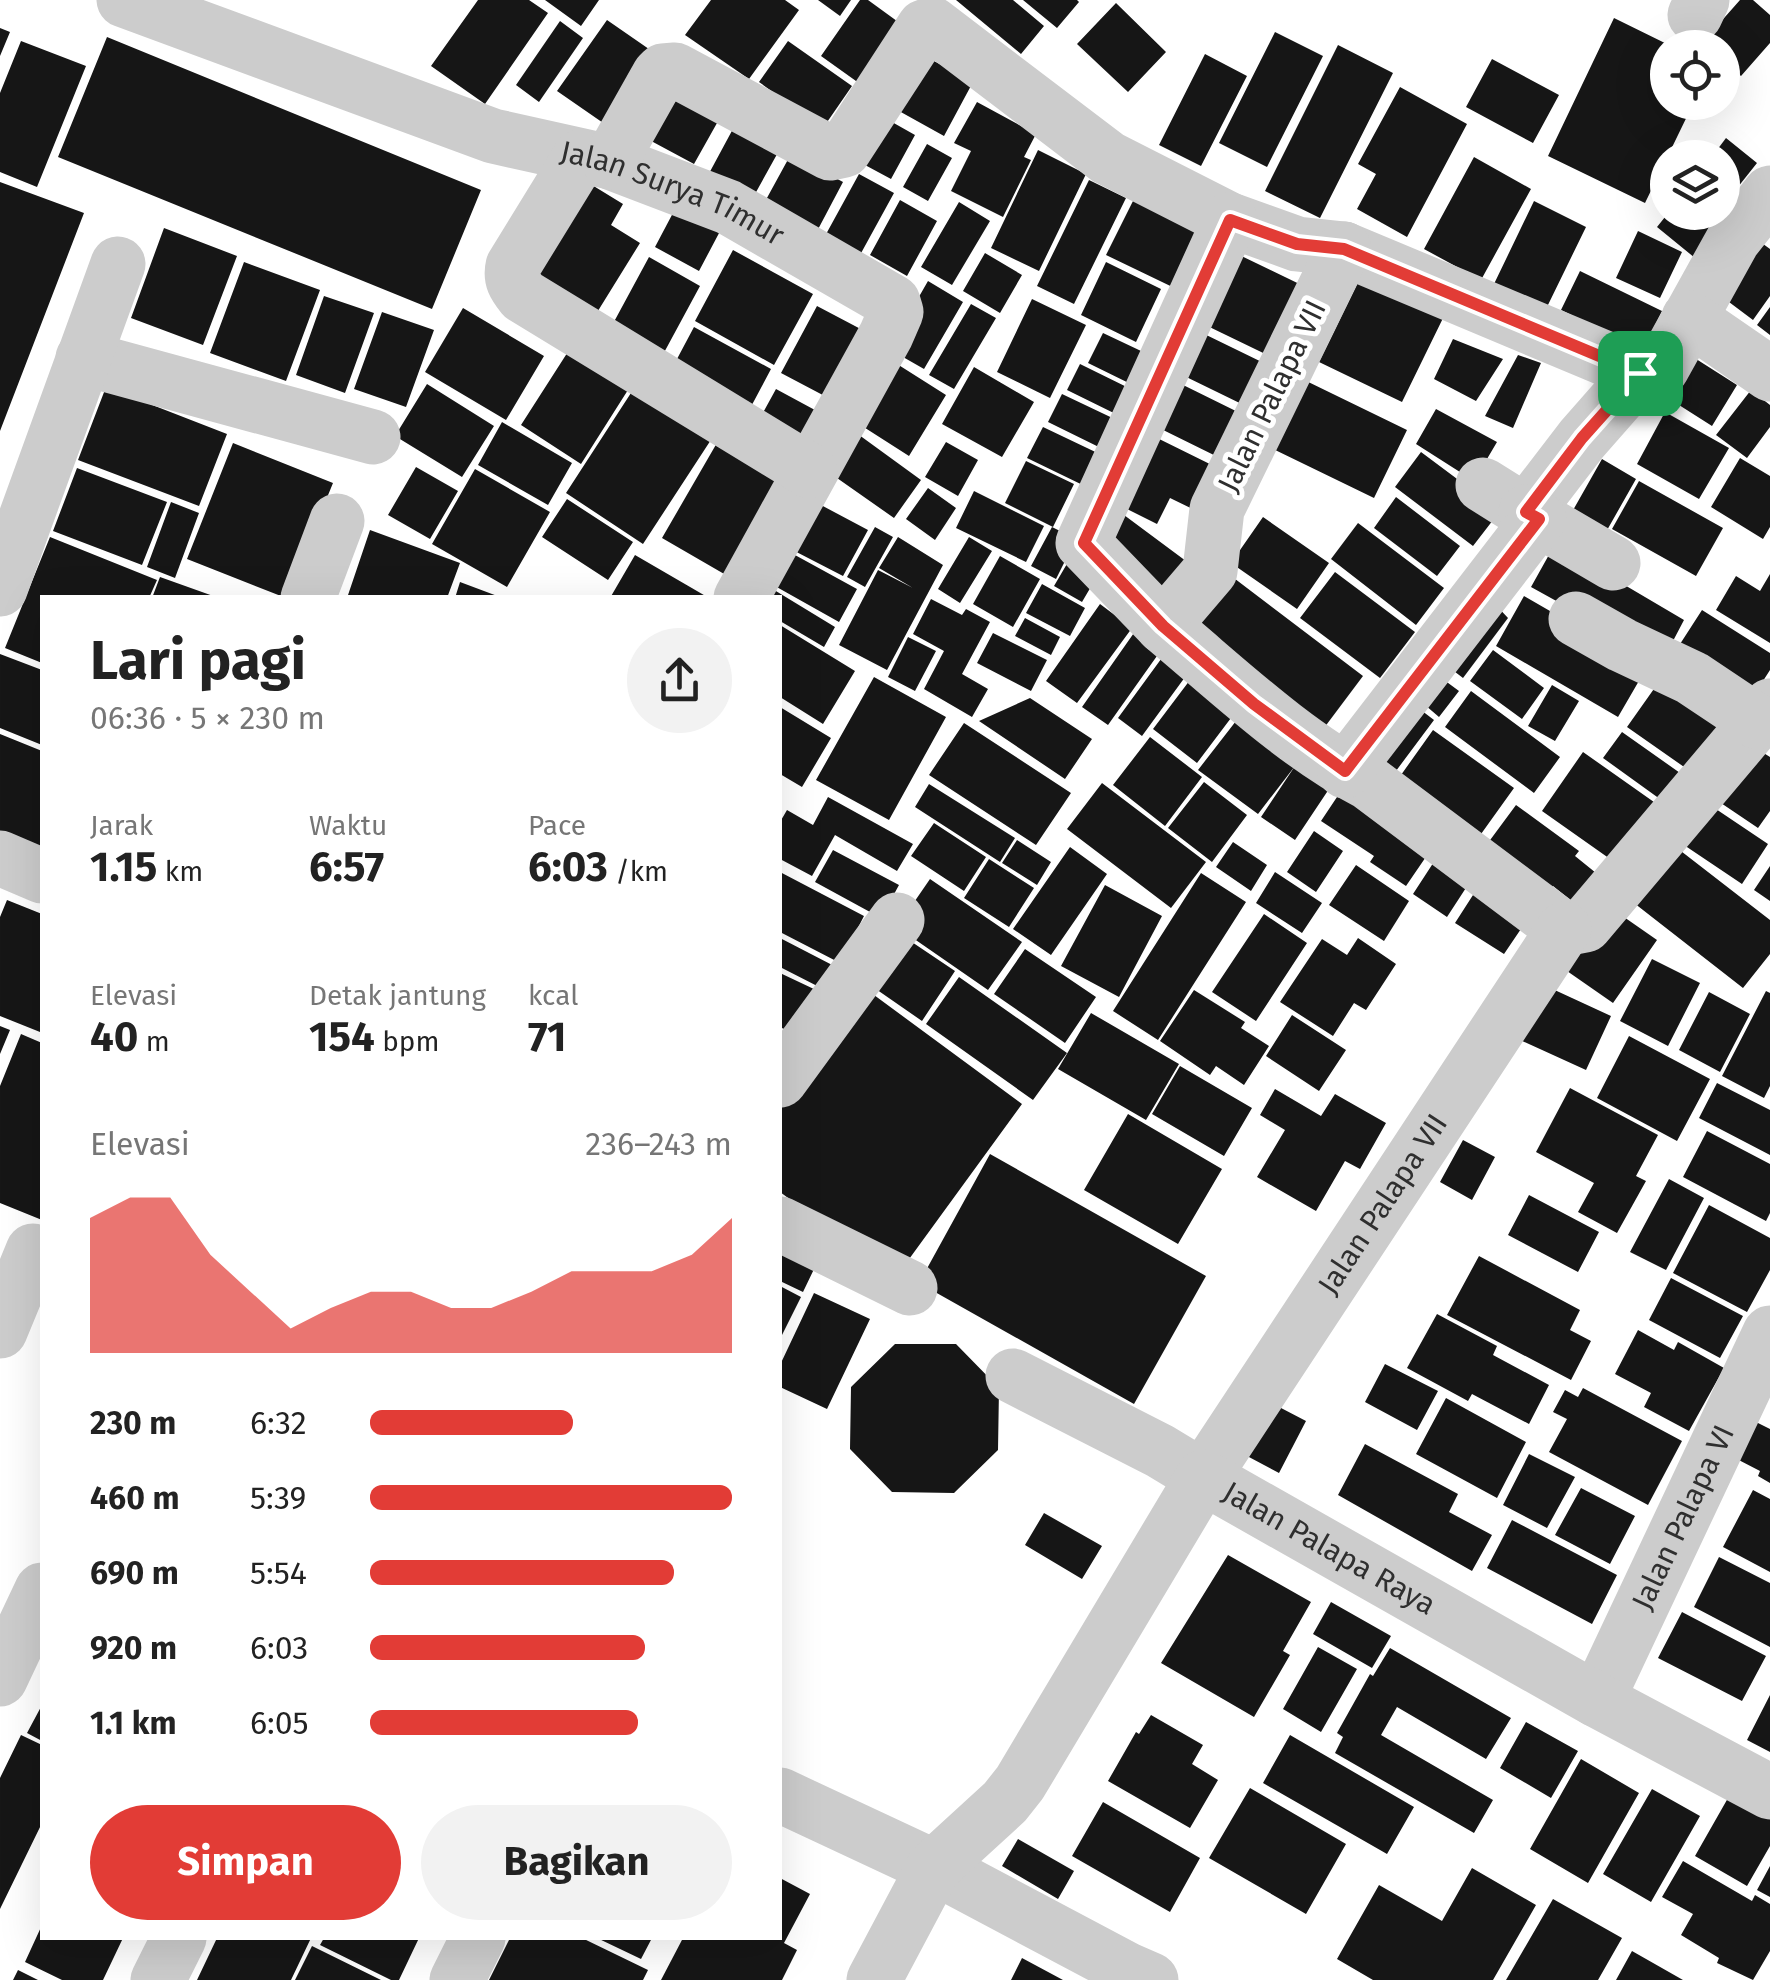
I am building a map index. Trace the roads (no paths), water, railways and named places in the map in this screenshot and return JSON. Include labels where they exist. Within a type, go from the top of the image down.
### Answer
[{"type":"street","name":"Jalan Surya Timur","points":[[124,0],[493,136],[595,159],[728,207],[894,302],[896,312],[886,335],[743,595]]},
{"type":"street","points":[[810,471],[524,296],[515,286],[513,266],[659,75],[676,70],[830,152],[838,152],[844,150],[924,27],[932,24],[1108,158],[1230,220],[1297,244],[1344,249],[1640,373]]},
{"type":"street","points":[[1345,771],[1516,505],[1640,373],[1662,368],[1733,240],[1770,193]]},
{"type":"street","points":[[1230,220],[1084,543],[1163,626],[1254,704],[1564,929]]},
{"type":"street","name":"Jalan Palapa VII","points":[[1163,626],[1210,571],[1217,509],[1344,249]]},
{"type":"street","points":[[0,590],[118,264]]},
{"type":"street","points":[[1689,318],[1770,374]]},
{"type":"street","points":[[83,358],[374,437]]},
{"type":"street","points":[[1516,505],[1613,563]]},
{"type":"street","points":[[309,595],[337,521]]},
{"type":"street","points":[[1576,619],[1622,646],[1764,714]]},
{"type":"street","name":"Jalan Palapa VII","points":[[1203,1477],[1564,929],[1585,925],[1764,714]]},
{"type":"street","points":[[0,858],[40,875]]},
{"type":"street","points":[[782,1077],[897,920]]},
{"type":"street","points":[[782,1225],[910,1288]]},
{"type":"street","points":[[0,1331],[25,1248]]},
{"type":"street","name":"Jalan Palapa VI","points":[[1597,1700],[1770,1333]]},
{"type":"street","points":[[1013,1376],[1203,1477]]},
{"type":"street","name":"Jalan Palapa Raya","points":[[874,1980],[934,1867],[1020,1784],[1203,1477],[1597,1700],[1770,1792]]},
{"type":"street","points":[[0,1679],[40,1594]]},
{"type":"street","points":[[782,1797],[934,1867],[1152,1980]]},
{"type":"street","points":[[158,1980],[177,1940]]},
{"type":"street","points":[[457,1980],[477,1940]]}]
